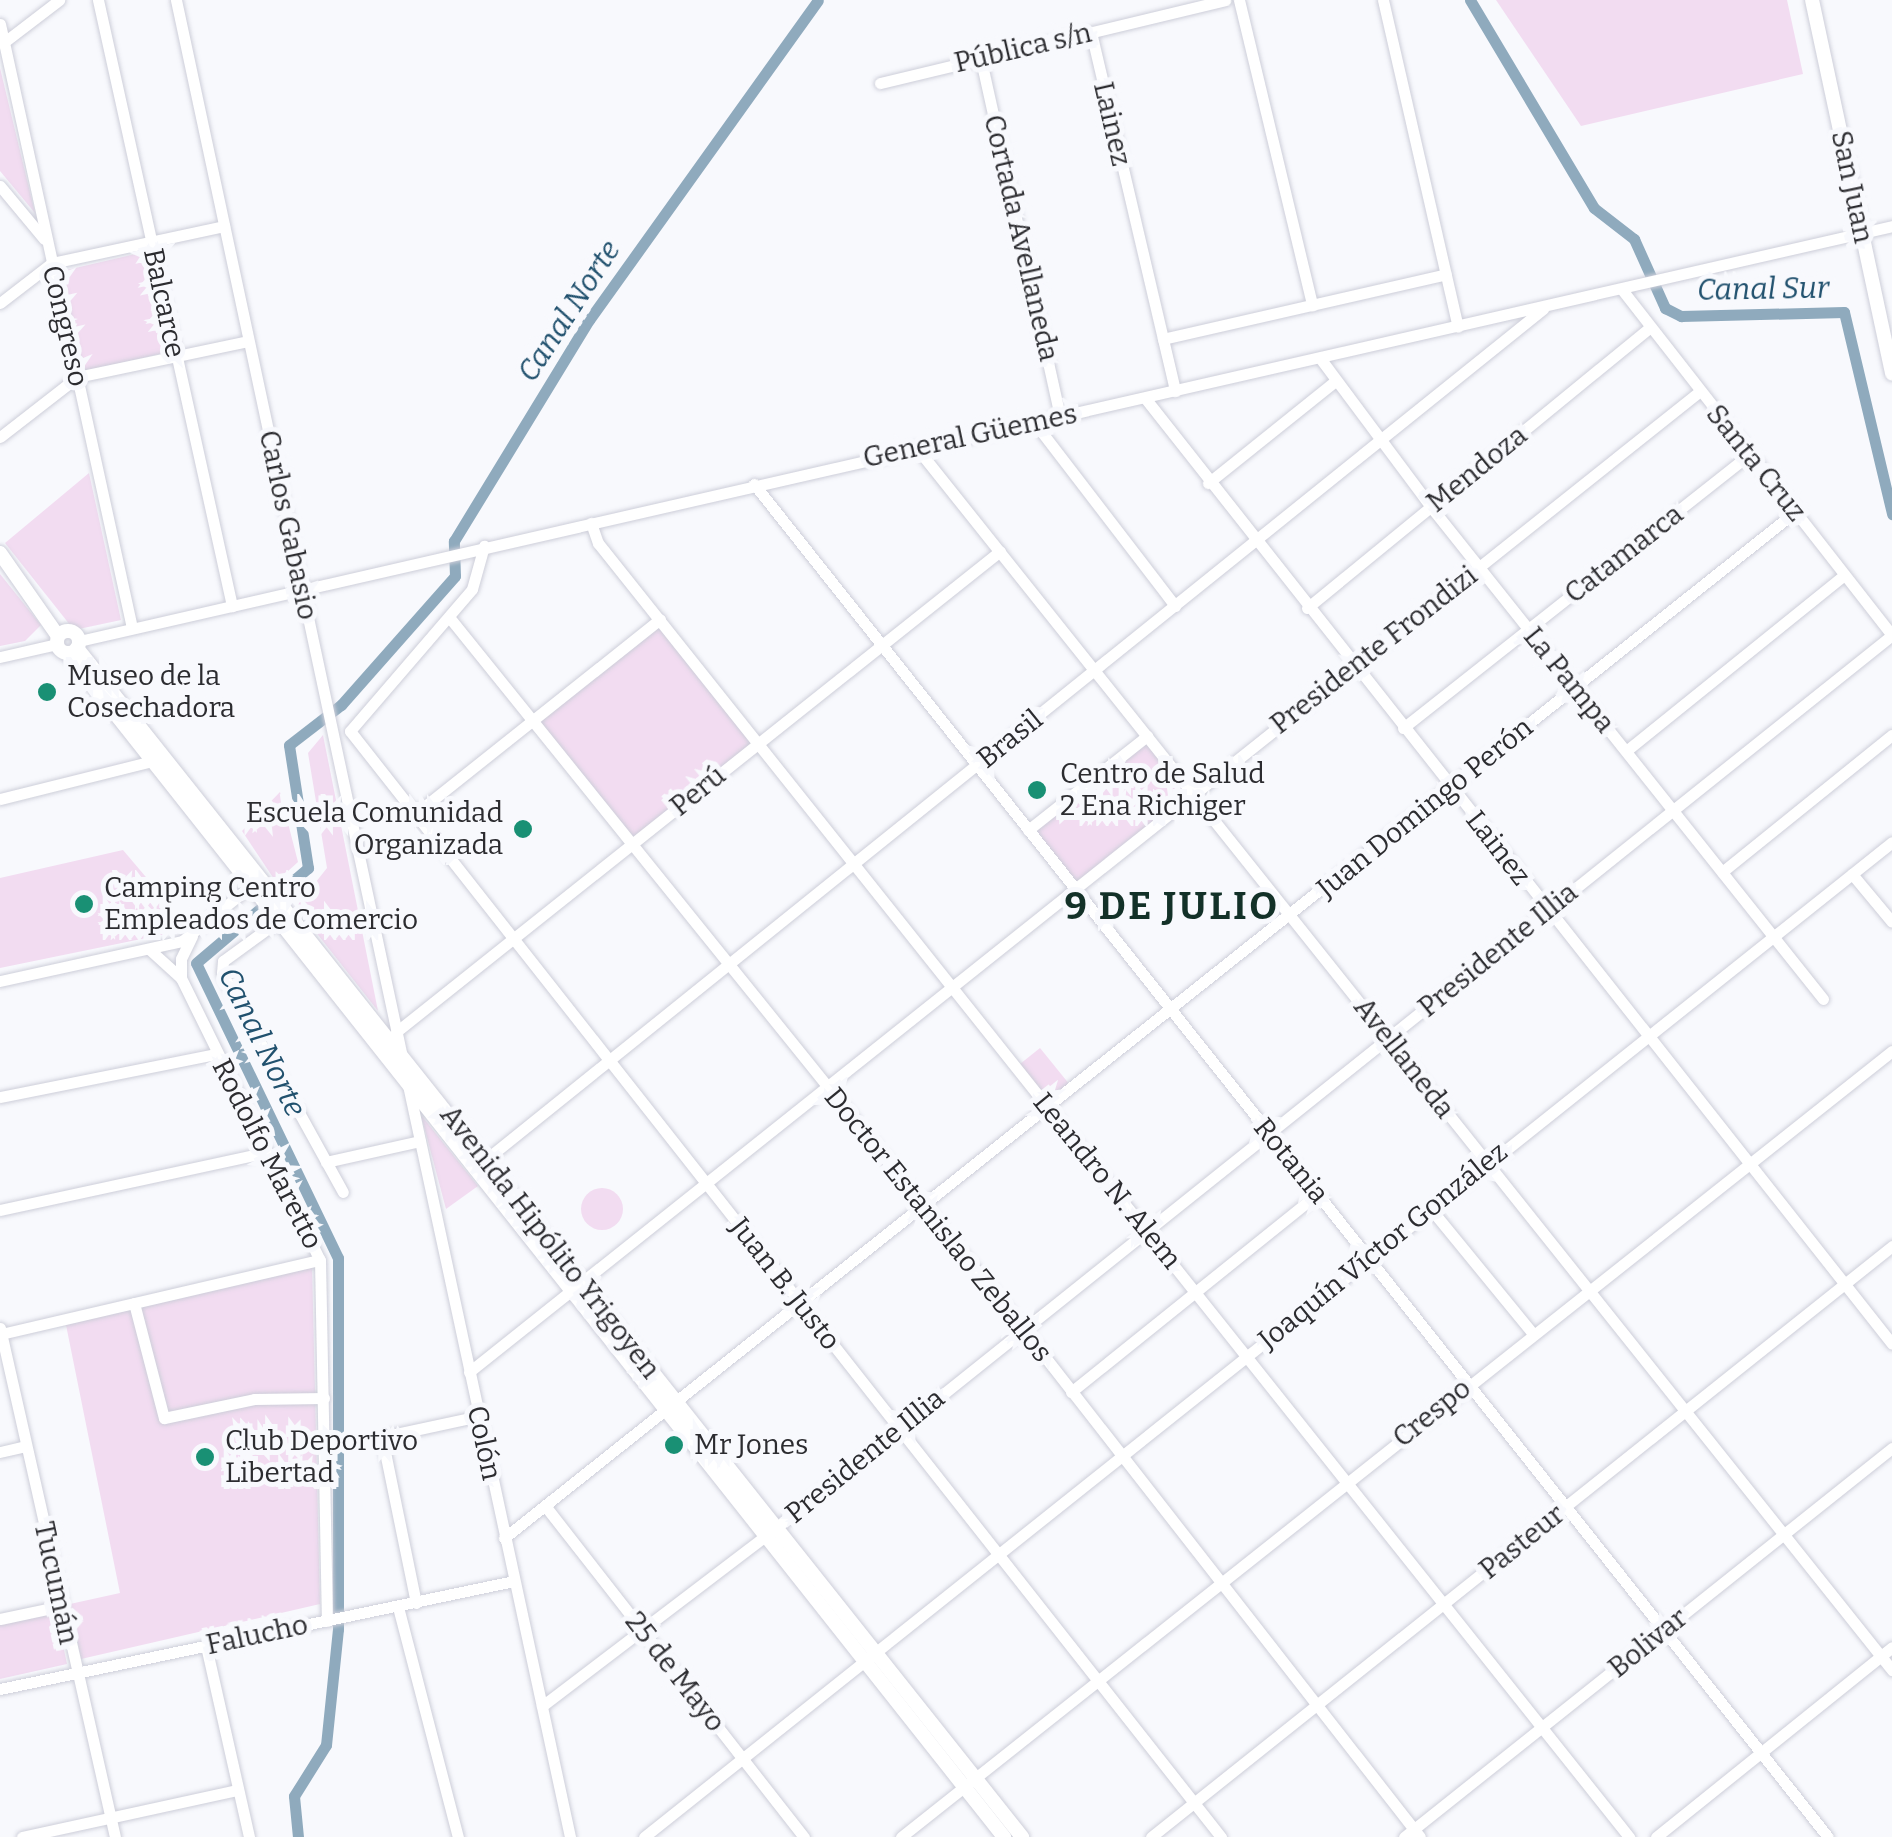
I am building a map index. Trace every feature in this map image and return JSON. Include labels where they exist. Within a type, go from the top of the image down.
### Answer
[{"type":"street","points":[[3,43],[60,0]]},
{"type":"street","name":"Balcarce","points":[[98,0],[232,606]]},
{"type":"street","name":"Carlos Gabasio","points":[[176,0],[400,1050]]},
{"type":"street","name":"Pública s/n","points":[[880,83],[1225,0]]},
{"type":"street","points":[[1239,0],[1312,305]]},
{"type":"street","points":[[1383,0],[1458,327]]},
{"type":"street","name":"San Juan","points":[[1812,0],[1892,374]]},
{"type":"street","name":"Congreso","points":[[0,24],[132,628]]},
{"type":"street","name":"Lainez","points":[[1091,32],[1175,390]]},
{"type":"street","name":"Cortada Avellaneda","points":[[981,60],[1060,416]]},
{"type":"street","points":[[0,186],[46,242]]},
{"type":"street","points":[[0,304],[52,264],[224,226]]},
{"type":"street","name":"General Güemes","points":[[0,657],[916,447],[1623,291],[1892,226]]},
{"type":"street","points":[[1162,339],[1446,274]]},
{"type":"street","name":"Santa Cruz","points":[[1623,291],[1648,330],[1892,635]]},
{"type":"street","name":"Brasil","points":[[480,1164],[1543,309]]},
{"type":"street","name":"Mendoza","points":[[1307,608],[1648,330]]},
{"type":"street","points":[[0,437],[77,376],[248,340]]},
{"type":"street","name":"La Pampa","points":[[1320,358],[1334,382],[1431,507],[1823,998]]},
{"type":"street","points":[[1208,483],[1334,382]]},
{"type":"street","name":"Presidente Frondizi","points":[[470,1372],[575,1284],[1699,392]]},
{"type":"street","name":"Lainez","points":[[1145,398],[1208,483],[1892,1344]]},
{"type":"street","points":[[1034,422],[1175,606]]},
{"type":"street","name":"Avellaneda","points":[[916,447],[1892,1670]]},
{"type":"street","name":"Catamarca","points":[[1403,728],[1750,454]]},
{"type":"street","name":"Rotania","points":[[754,484],[1828,1837]]},
{"type":"street","name":"Juan Domingo Perón","points":[[504,1538],[674,1409],[1796,511]]},
{"type":"street","name":"Leandro N. Alem","points":[[591,522],[598,543],[1629,1837]]},
{"type":"street","points":[[334,732],[350,731],[449,617],[482,571],[484,546]]},
{"type":"street","name":"Perú","points":[[396,1032],[1000,551]]},
{"type":"street","name":"Avenida Hipólito Yrigoyen","points":[[0,553],[408,1081],[480,1164],[970,1783],[1022,1837]]},
{"type":"street","points":[[1626,751],[1844,574]]},
{"type":"street","name":"Doctor Estanislao Zeballos","points":[[449,617],[1024,1330],[1413,1834]]},
{"type":"street","points":[[415,814],[660,619]]},
{"type":"street","name":"Presidente Illia","points":[[542,1706],[771,1532],[1892,635]]},
{"type":"street","name":"Juan B. Justo","points":[[350,731],[1221,1837]]},
{"type":"street","points":[[1722,872],[1892,735]]},
{"type":"street","points":[[1028,830],[1148,736]]},
{"type":"street","points":[[0,798],[159,760]]},
{"type":"street","name":"Joaquín Víctor González","points":[[644,1837],[1892,842]]},
{"type":"street","points":[[1852,874],[1892,922]]},
{"type":"street","points":[[0,980],[192,936],[260,887]]},
{"type":"street","points":[[280,913],[223,961],[222,974],[343,1192]]},
{"type":"street","name":"Avenida Hipólito Yrigoyen","points":[[280,913],[400,1050],[480,1164]]},
{"type":"street","points":[[181,978],[181,958],[192,936]]},
{"type":"street","points":[[148,949],[181,978]]},
{"type":"street","name":"Rodolfo Maretto","points":[[181,978],[320,1260],[327,1621]]},
{"type":"street","name":"Colón","points":[[400,1050],[570,1837]]},
{"type":"street","name":"Crespo","points":[[901,1837],[1892,1051]]},
{"type":"street","points":[[0,1097],[216,1054]]},
{"type":"street","points":[[326,1162],[420,1142]]},
{"type":"street","points":[[0,1210],[268,1152]]},
{"type":"street","points":[[1072,1392],[1318,1194]]},
{"type":"street","points":[[1430,1208],[1533,1334]]},
{"type":"street","name":"Pasteur","points":[[1151,1837],[1892,1246]]},
{"type":"street","points":[[1,1331],[320,1260]]},
{"type":"street","points":[[134,1302],[164,1418],[254,1400],[324,1398]]},
{"type":"street","name":"Tucumán","points":[[1,1331],[115,1837]]},
{"type":"street","points":[[416,1603],[382,1437],[479,1416]]},
{"type":"street","points":[[0,1452],[26,1446]]},
{"type":"street","name":"Bolivar","points":[[1413,1834],[1892,1448]]},
{"type":"street","name":"25 de Mayo","points":[[546,1508],[804,1837]]},
{"type":"street","name":"Falucho","points":[[0,1690],[514,1581]]},
{"type":"street","points":[[0,1619],[61,1606]]},
{"type":"street","points":[[398,1607],[458,1837]]},
{"type":"street","points":[[206,1646],[249,1837]]},
{"type":"street","points":[[1656,1837],[1892,1648]]},
{"type":"street","name":"Avenida Hipólito Yrigoyen","points":[[970,1783],[1004,1837]]},
{"type":"street","points":[[22,1837],[238,1790]]},
{"type":"shaded area","points":[[1496,0],[1787,0],[1803,74],[1581,126]]},
{"type":"shaded area","points":[[0,68],[35,213],[0,171]]},
{"type":"shaded area","points":[[144,252],[168,352],[82,372],[58,272]]},
{"type":"shaded area","points":[[89,473],[121,620],[74,630],[5,543]]},
{"type":"shaded area","points":[[0,574],[41,625],[25,641],[0,646]]},
{"type":"shaded area","points":[[660,619],[758,743],[632,844],[531,718]]},
{"type":"shaded area","points":[[323,735],[378,1011],[296,907],[327,868],[308,753]]},
{"type":"shaded area","points":[[1147,736],[1193,794],[1074,888],[1028,830]]},
{"type":"shaded area","points":[[280,792],[298,862],[276,882],[242,831]]},
{"type":"shaded area","name":"Camping Centro Empleados de Comercio","points":[[123,850],[190,929],[0,968],[0,878]]},
{"type":"shaded area","points":[[1040,1048],[1070,1085],[1050,1101],[1020,1064]]},
{"type":"shaded area","points":[[421,1115],[478,1186],[446,1209]]},
{"type":"shaded area","points":[[602,1188],[617,1194],[623,1209],[617,1224],[602,1230],[587,1224],[581,1209],[587,1194]]},
{"type":"shaded area","name":"Club Deportivo Libertad","points":[[312,1264],[320,1604],[81,1659],[70,1604],[120,1593],[65,1320]]},
{"type":"shaded area","points":[[56,1612],[67,1664],[0,1679],[0,1624]]},
{"type":"waterway","name":"Canal Norte","points":[[298,1837],[294,1796],[326,1745],[338,1629],[338,1258],[196,963],[308,868],[289,745],[341,705],[455,576],[454,541],[589,320],[818,0]]},
{"type":"waterway","name":"Canal Sur","points":[[1470,0],[1594,208],[1634,239],[1665,308],[1681,316],[1844,312],[1892,514]]},
{"type":"place","name":"Museo de la Cosechadora","points":[[47,692]]},
{"type":"place","name":"Centro de Salud 2 Ena Richiger","points":[[1037,790]]},
{"type":"place","name":"Escuela Comunidad Organizada","points":[[523,829]]},
{"type":"place","name":"Camping Centro Empleados de Comercio","points":[[84,904]]},
{"type":"place","name":"Mr Jones","points":[[674,1445]]},
{"type":"place","name":"Club Deportivo Libertad","points":[[205,1457]]},
{"type":"district","name":"9 DE JULIO","points":[[1172,907]]}]
